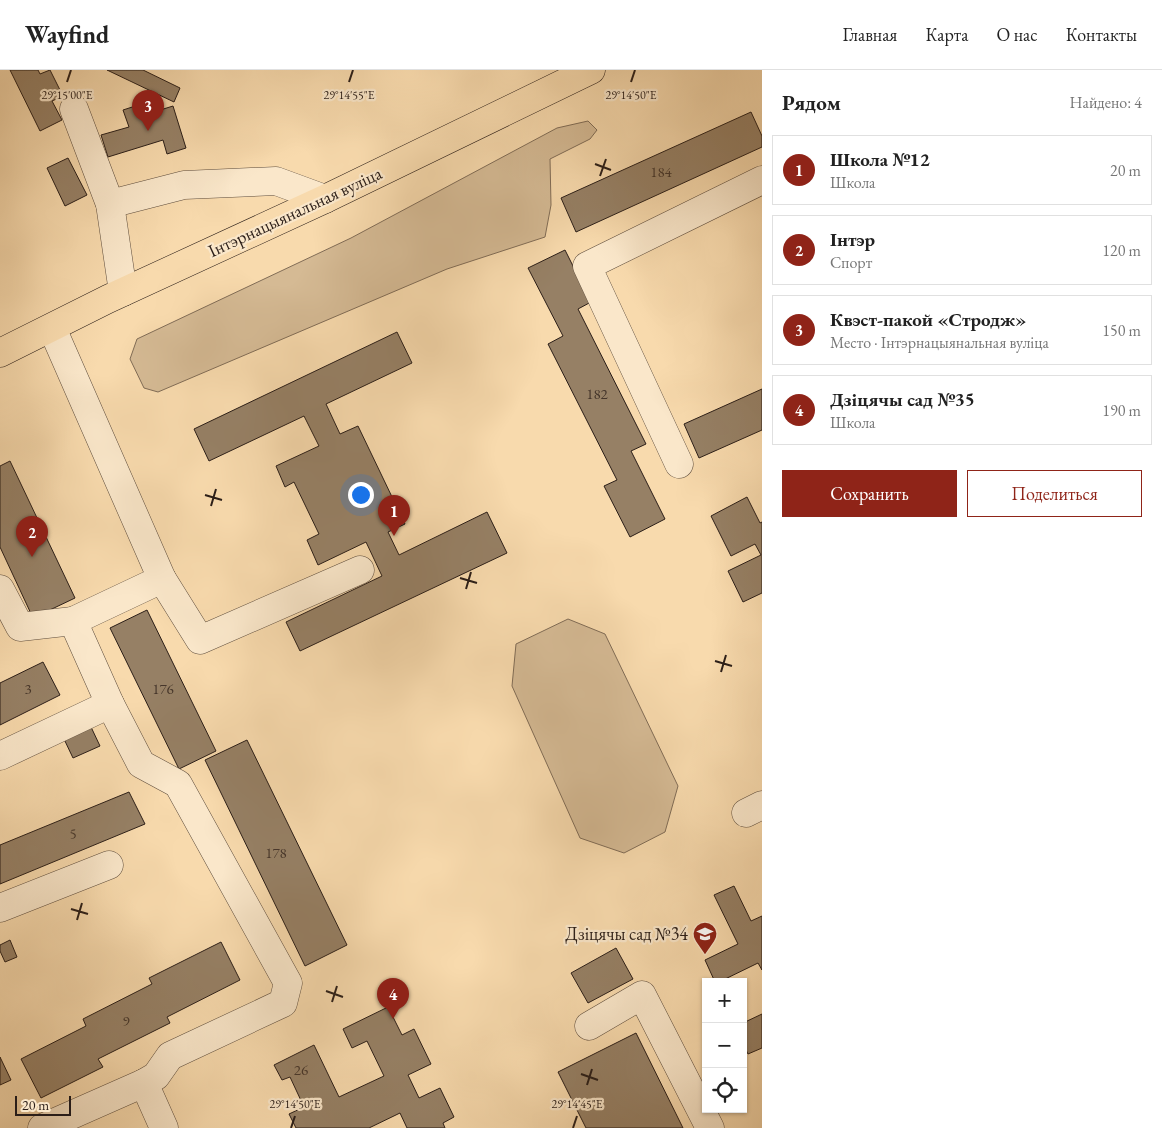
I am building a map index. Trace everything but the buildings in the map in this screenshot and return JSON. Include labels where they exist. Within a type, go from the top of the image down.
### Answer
[{"type":"main road","name":"Інтэрнацыянальная вуліца","points":[[0,353],[123,292],[325,198],[591,70]]},
{"type":"lane","points":[[74,109],[110,204],[123,292]]},
{"type":"lane","points":[[678,464],[587,266],[762,180]]},
{"type":"lane","points":[[110,204],[184,185],[276,181],[325,198]]},
{"type":"lane","points":[[52,328],[162,579],[200,640],[360,570]]},
{"type":"lane","points":[[0,589],[20,628],[73,621],[162,579]]},
{"type":"lane","points":[[42,1128],[144,1083],[156,1076],[170,1056],[284,1003],[288,983],[178,784],[141,764],[110,704],[73,621]]},
{"type":"lane","points":[[0,756],[110,704]]},
{"type":"lane","points":[[0,908],[109,865]]},
{"type":"lane","points":[[589,1026],[642,995],[710,1128]]},
{"type":"lane","points":[[144,1083],[164,1128]]},
{"type":"shaded area","points":[[588,121],[597,130],[590,139],[550,159],[551,205],[545,237],[447,269],[158,392],[144,388],[130,359],[137,339],[351,238],[557,128]]},
{"type":"shaded area","points":[[568,619],[605,634],[678,786],[665,832],[624,853],[580,838],[512,686],[516,644]]},
{"type":"place","name":"Квэст-пакой «Стродж»","points":[[148,131]]},
{"type":"place","name":"Школа №12","points":[[394,536]]},
{"type":"place","name":"Інтэр","points":[[32,557]]},
{"type":"place","name":"Дзіцячы сад №34","points":[[705,955]]},
{"type":"place","name":"Дзіцячы сад №35","points":[[393,1019]]}]
